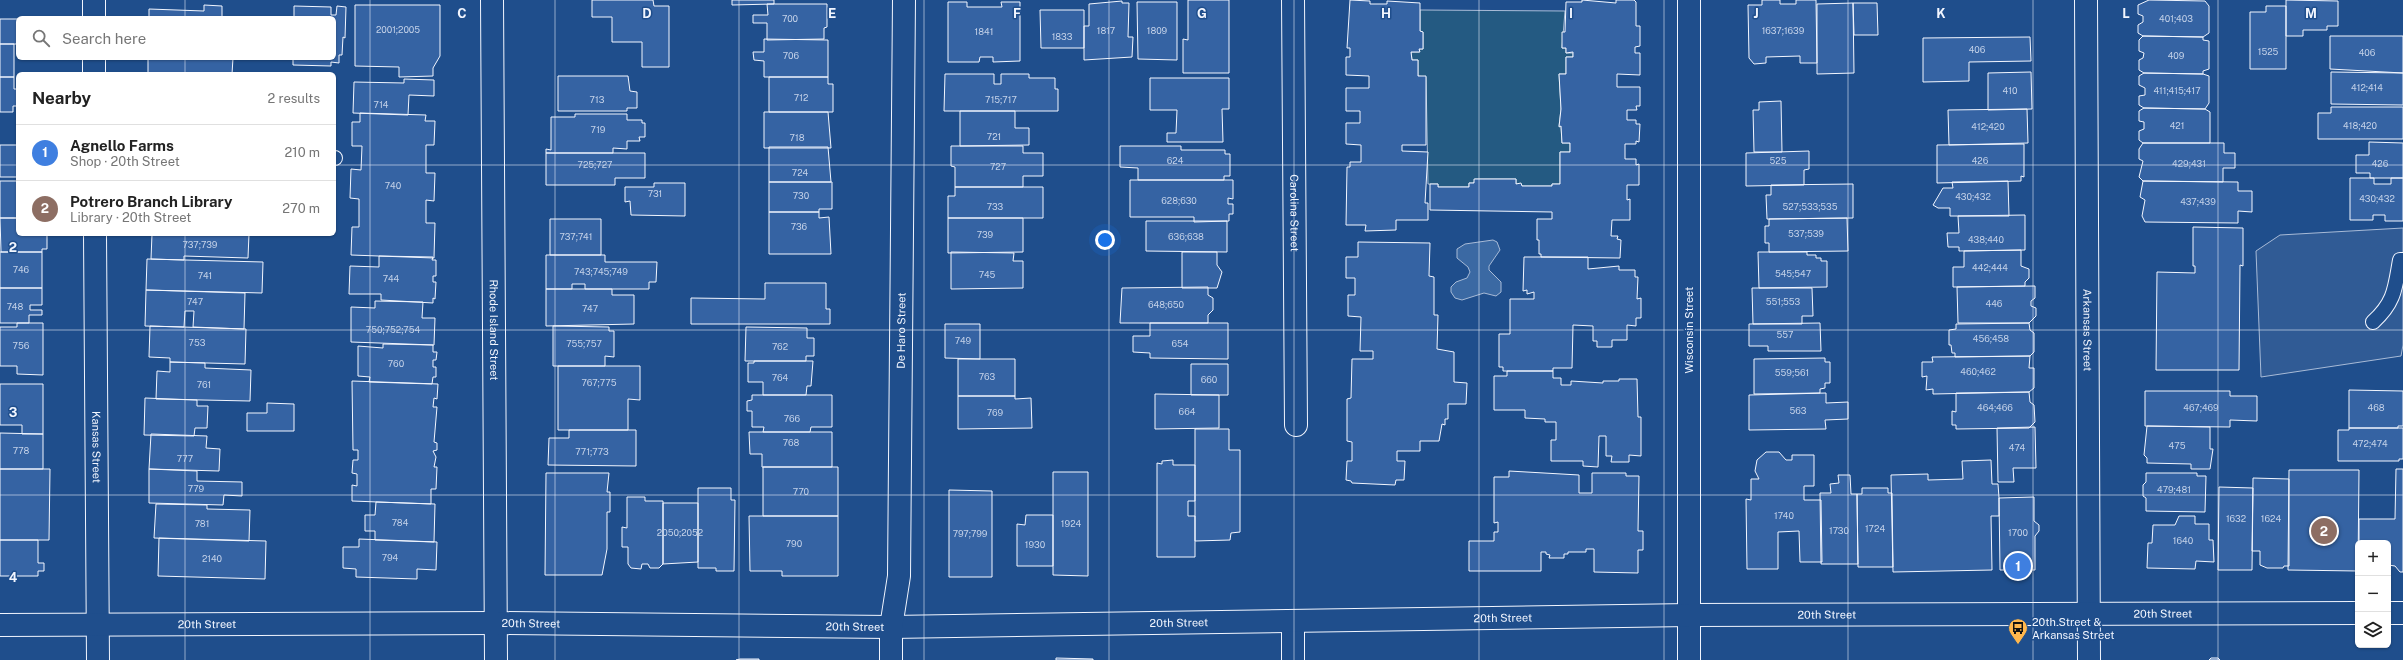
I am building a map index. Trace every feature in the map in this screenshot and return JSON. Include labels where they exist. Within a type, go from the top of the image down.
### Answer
[{"type":"street","points":[[94,0],[94,16]]},
{"type":"street","name":"Rhode Island Street","points":[[492,0],[496,660]]},
{"type":"street","name":"De Haro Street","points":[[891,660],[891,627],[899,576],[904,0]]},
{"type":"street","name":"Carolina Street","points":[[1293,0],[1296,426]]},
{"type":"street","name":"Wisconsin Street","points":[[1689,0],[1689,660]]},
{"type":"street","name":"Arkansas Street","points":[[2086,0],[2090,614],[2089,660]]},
{"type":"street","points":[[94,60],[94,72]]},
{"type":"street","name":"Kansas Street","points":[[96,236],[98,660]]},
{"type":"street","points":[[2391,613],[2403,612]]},
{"type":"street","name":"20th Street","points":[[0,625],[496,623],[891,627],[1689,616],[2355,613]]},
{"type":"street","points":[[1293,621],[1293,660]]},
{"type":"lane","points":[[2373,322],[2385,311],[2393,298],[2402,260]]},
{"type":"shaded area","points":[[1420,10],[1565,11],[1562,48],[1566,48],[1566,53],[1573,53],[1573,57],[1566,57],[1566,74],[1559,74],[1561,109],[1559,126],[1561,126],[1562,143],[1570,143],[1570,152],[1560,152],[1560,184],[1552,184],[1552,186],[1522,186],[1521,184],[1516,184],[1516,179],[1475,179],[1474,183],[1469,183],[1469,187],[1438,187],[1438,184],[1428,184],[1426,77],[1418,76],[1418,60],[1412,60],[1411,52],[1419,52],[1419,49],[1423,49],[1423,32],[1420,31]]},
{"type":"shaded area","points":[[2403,228],[2403,345],[2401,356],[2261,377],[2256,251],[2280,235]]},
{"type":"shaded area","points":[[1493,240],[1497,242],[1500,250],[1489,266],[1489,270],[1501,282],[1501,292],[1496,296],[1484,293],[1462,300],[1455,298],[1451,292],[1451,287],[1456,282],[1467,278],[1470,272],[1468,267],[1457,258],[1457,249],[1465,244]]},
{"type":"building","points":[[592,0],[653,0],[654,6],[669,6],[669,67],[642,67],[642,42],[612,42],[612,17],[592,17]]},
{"type":"building","points":[[732,0],[774,0],[774,4],[732,5]]},
{"type":"building","points":[[1188,0],[1229,0],[1229,73],[1183,73],[1183,39],[1188,40]]},
{"type":"building","points":[[1350,0],[1370,1],[1370,4],[1387,4],[1387,1],[1420,3],[1420,31],[1423,32],[1423,49],[1419,49],[1420,52],[1411,52],[1412,60],[1418,60],[1418,76],[1426,76],[1426,145],[1402,145],[1402,151],[1428,152],[1425,203],[1428,203],[1428,220],[1396,220],[1396,230],[1365,231],[1366,225],[1346,225],[1347,167],[1350,167],[1350,162],[1361,162],[1361,145],[1346,144],[1346,123],[1360,123],[1360,111],[1346,111],[1346,88],[1369,88],[1369,76],[1346,75],[1346,57],[1350,57],[1350,48],[1347,48]]},
{"type":"building","points":[[1582,0],[1616,3],[1616,0],[1634,0],[1636,2],[1636,26],[1640,26],[1640,46],[1635,47],[1635,53],[1640,53],[1640,75],[1617,74],[1617,87],[1640,87],[1640,106],[1636,106],[1637,110],[1627,110],[1627,120],[1636,120],[1636,124],[1640,124],[1639,142],[1636,141],[1636,144],[1625,144],[1625,159],[1636,159],[1636,165],[1639,164],[1639,185],[1627,185],[1627,200],[1630,199],[1630,220],[1612,220],[1611,236],[1618,236],[1617,239],[1621,240],[1620,258],[1541,257],[1541,254],[1539,254],[1539,240],[1537,240],[1537,219],[1552,219],[1552,212],[1430,210],[1430,184],[1438,184],[1438,187],[1469,187],[1469,183],[1474,183],[1474,179],[1516,179],[1516,184],[1521,183],[1522,186],[1552,186],[1552,184],[1560,184],[1560,152],[1570,152],[1570,143],[1562,143],[1561,126],[1559,127],[1561,109],[1559,74],[1566,74],[1566,57],[1573,57],[1573,52],[1566,53],[1566,48],[1562,48],[1562,32],[1565,32],[1566,2],[1582,2]]},
{"type":"building","points":[[1762,0],[1780,0],[1780,4],[1796,4],[1796,0],[1816,0],[1817,63],[1800,63],[1800,56],[1766,57],[1766,63],[1754,64],[1749,58],[1748,5],[1762,5]]},
{"type":"building","points":[[2149,0],[2205,1],[2209,6],[2209,33],[2203,37],[2143,36],[2138,33],[2138,25],[2143,22],[2143,16],[2138,14],[2138,5]]},
{"type":"building","points":[[2286,0],[2338,1],[2338,26],[2327,26],[2327,30],[2303,30],[2303,36],[2286,36]]},
{"type":"building","points":[[1122,1],[1122,3],[1129,3],[1128,37],[1133,37],[1132,57],[1084,60],[1084,26],[1089,26],[1089,4]]},
{"type":"building","points":[[948,2],[967,2],[967,7],[1002,7],[1001,2],[1020,2],[1020,61],[993,62],[993,57],[980,57],[979,62],[948,62]]},
{"type":"building","points":[[1137,2],[1177,2],[1177,60],[1138,59]]},
{"type":"building","points":[[1853,3],[1877,3],[1878,35],[1854,35]]},
{"type":"building","points":[[1853,3],[1854,73],[1817,74],[1817,4]]},
{"type":"building","points":[[767,4],[827,4],[827,27],[824,28],[824,39],[767,40],[767,23],[753,23],[753,15],[768,15]]},
{"type":"building","points":[[204,5],[222,6],[222,16],[149,16],[149,9],[204,11]]},
{"type":"building","points":[[355,5],[440,5],[440,56],[433,68],[433,76],[399,77],[399,67],[355,66]]},
{"type":"building","points":[[294,6],[331,7],[331,15],[336,15],[337,6],[346,7],[345,38],[343,37],[342,55],[339,55],[339,63],[331,62],[331,66],[293,65],[293,60],[336,60],[336,16],[294,16]]},
{"type":"building","points":[[2266,6],[2286,6],[2286,69],[2250,69],[2250,12],[2266,12]]},
{"type":"building","points":[[1040,10],[1084,10],[1084,48],[1041,48]]},
{"type":"building","points":[[0,19],[16,19],[16,44],[0,44]]},
{"type":"building","points":[[2143,36],[2203,37],[2203,40],[2209,41],[2209,69],[2203,71],[2203,74],[2144,73],[2139,70],[2139,60],[2143,58],[2144,53],[2139,51],[2139,40]]},
{"type":"building","points":[[2330,36],[2403,36],[2403,73],[2330,69]]},
{"type":"building","points":[[2030,37],[2031,61],[1969,62],[1969,81],[1923,82],[1923,38]]},
{"type":"building","points":[[764,39],[828,40],[828,77],[764,77],[764,61],[754,60],[753,52],[764,52]]},
{"type":"building","points":[[0,44],[14,44],[14,77],[0,77]]},
{"type":"building","points":[[148,60],[233,60],[232,72],[148,72]]},
{"type":"building","points":[[2031,72],[2032,109],[1988,110],[1988,73]]},
{"type":"building","points":[[2331,72],[2403,73],[2403,105],[2331,104]]},
{"type":"building","points":[[2144,73],[2203,74],[2209,76],[2209,103],[2205,109],[2144,108],[2139,105],[2139,96],[2145,95],[2145,88],[2139,85],[2139,76]]},
{"type":"building","points":[[945,74],[994,74],[994,84],[1001,84],[1001,74],[1029,74],[1029,78],[1055,78],[1055,89],[1058,89],[1058,111],[944,111]]},
{"type":"building","points":[[558,76],[628,76],[630,91],[637,92],[637,108],[627,108],[627,111],[558,111]]},
{"type":"building","points":[[0,77],[14,77],[16,106],[13,106],[13,112],[0,112]]},
{"type":"building","points":[[769,77],[828,77],[828,84],[833,84],[833,112],[769,112]]},
{"type":"building","points":[[1150,78],[1229,78],[1229,109],[1222,109],[1223,142],[1167,142],[1167,133],[1176,133],[1177,110],[1150,110]]},
{"type":"building","points":[[404,79],[434,80],[434,96],[409,95],[408,115],[353,113],[354,82],[404,83]]},
{"type":"building","points":[[1781,101],[1782,152],[1754,152],[1753,110],[1759,110],[1759,102]]},
{"type":"building","points":[[2331,107],[2403,107],[2403,139],[2318,139],[2318,113],[2331,113]]},
{"type":"building","points":[[2144,108],[2205,109],[2210,112],[2210,143],[2143,143],[2139,140],[2139,131],[2144,129],[2144,122],[2139,121],[2139,111]]},
{"type":"building","points":[[2027,109],[2028,143],[1949,145],[1948,110]]},
{"type":"building","points":[[960,111],[1015,111],[1015,128],[1029,128],[1029,145],[960,146]]},
{"type":"building","points":[[764,112],[828,112],[831,148],[764,148]]},
{"type":"building","points":[[360,113],[426,115],[425,121],[435,121],[434,145],[426,145],[426,173],[435,173],[434,201],[426,200],[426,223],[435,223],[434,258],[351,255],[352,227],[359,227],[359,199],[350,198],[351,169],[361,170],[362,146],[352,146],[352,122],[360,122]]},
{"type":"building","points":[[575,114],[627,114],[627,120],[642,120],[642,123],[645,123],[645,137],[639,137],[640,141],[627,141],[627,149],[613,148],[613,153],[546,153],[546,149],[551,150],[551,117],[575,117]]},
{"type":"building","points":[[2369,142],[2403,143],[2403,178],[2370,178],[2370,173],[2356,173],[2356,155],[2369,155]]},
{"type":"building","points":[[2143,143],[2224,143],[2224,153],[2235,153],[2235,168],[2223,168],[2223,182],[2143,181],[2139,177],[2143,161],[2139,159],[2139,149]]},
{"type":"building","points":[[2024,144],[2024,177],[2021,176],[2021,181],[1937,183],[1937,145]]},
{"type":"building","points":[[0,145],[16,145],[16,177],[0,177]]},
{"type":"building","points":[[951,146],[1023,146],[1023,153],[1043,153],[1043,176],[1023,176],[1023,187],[955,187],[955,167],[951,166]]},
{"type":"building","points":[[1120,146],[1181,146],[1181,150],[1225,150],[1225,154],[1230,154],[1230,176],[1224,176],[1224,180],[1138,180],[1138,168],[1120,167]]},
{"type":"building","points":[[769,147],[828,147],[831,182],[769,182]]},
{"type":"building","points":[[1809,151],[1809,169],[1804,170],[1804,185],[1746,186],[1746,153]]},
{"type":"building","points":[[546,153],[645,153],[645,178],[615,178],[615,185],[546,185]]},
{"type":"building","points":[[2350,178],[2374,178],[2374,184],[2391,184],[2391,178],[2403,178],[2403,221],[2385,221],[2385,215],[2373,215],[2373,220],[2350,220]]},
{"type":"building","points":[[1130,180],[1233,180],[1233,199],[1228,198],[1228,204],[1233,204],[1233,214],[1229,214],[1229,221],[1194,222],[1194,217],[1130,217]]},
{"type":"building","points":[[0,181],[16,181],[16,218],[0,218]]},
{"type":"building","points":[[2008,181],[2009,216],[1950,216],[1950,208],[1938,208],[1933,205],[1943,188],[1953,188],[1952,182]]},
{"type":"building","points":[[2143,181],[2238,182],[2238,191],[2252,191],[2252,212],[2238,211],[2238,223],[2145,222],[2142,216],[2145,200],[2140,197]]},
{"type":"building","points":[[769,182],[832,182],[832,209],[819,209],[819,212],[769,212]]},
{"type":"building","points":[[654,183],[685,183],[685,216],[631,215],[630,201],[625,202],[625,187],[654,187]]},
{"type":"building","points":[[1853,184],[1853,218],[1767,219],[1766,195],[1771,195],[1771,185]]},
{"type":"building","points":[[955,187],[1043,187],[1043,218],[948,218],[948,196],[955,196]]},
{"type":"building","points":[[769,212],[819,212],[819,218],[829,217],[831,254],[769,254]]},
{"type":"building","points":[[2025,215],[2025,250],[1959,251],[1959,247],[1948,247],[1947,233],[1959,233],[1958,216]]},
{"type":"building","points":[[0,218],[16,218],[16,236],[47,236],[47,249],[42,249],[42,252],[1,252]]},
{"type":"building","points":[[948,218],[1023,218],[1023,252],[948,253]]},
{"type":"building","points":[[1847,218],[1848,251],[1769,252],[1769,243],[1765,243],[1765,226],[1769,226],[1769,219]]},
{"type":"building","points":[[550,219],[601,219],[601,255],[550,255]]},
{"type":"building","points":[[1146,221],[1227,221],[1227,252],[1146,251]]},
{"type":"building","points":[[2193,227],[2243,228],[2243,266],[2240,265],[2239,370],[2156,370],[2157,272],[2195,273],[2195,266],[2193,266]]},
{"type":"building","points":[[152,236],[249,236],[248,258],[184,256],[184,260],[151,259]]},
{"type":"building","points":[[1358,242],[1430,243],[1429,276],[1434,277],[1434,315],[1438,315],[1437,349],[1454,352],[1454,382],[1467,383],[1466,404],[1448,404],[1448,419],[1445,419],[1445,425],[1442,424],[1439,441],[1420,441],[1420,451],[1397,451],[1397,461],[1405,461],[1404,480],[1396,480],[1395,485],[1352,483],[1351,481],[1346,480],[1347,461],[1352,461],[1352,442],[1347,441],[1347,399],[1351,398],[1352,359],[1373,359],[1373,351],[1360,351],[1361,317],[1348,316],[1348,295],[1355,295],[1355,278],[1346,278],[1346,257],[1358,257]]},
{"type":"building","points":[[2021,250],[2021,266],[2029,269],[2029,278],[2025,282],[2025,286],[1953,287],[1953,267],[1964,267],[1964,251]]},
{"type":"building","points":[[0,252],[42,252],[42,288],[0,288]]},
{"type":"building","points":[[951,252],[1014,253],[1013,261],[1023,261],[1023,288],[951,289]]},
{"type":"building","points":[[1182,252],[1217,252],[1217,265],[1222,272],[1217,288],[1182,288]]},
{"type":"building","points":[[1758,252],[1807,252],[1807,255],[1816,255],[1816,258],[1821,258],[1821,261],[1827,261],[1827,287],[1759,288]]},
{"type":"building","points":[[546,255],[605,255],[605,262],[657,262],[656,282],[649,282],[649,289],[585,289],[585,284],[572,284],[572,289],[546,289]]},
{"type":"building","points":[[379,256],[433,257],[432,260],[436,260],[436,276],[433,276],[433,282],[436,282],[435,299],[433,298],[433,303],[381,300],[381,294],[349,294],[350,266],[379,267]]},
{"type":"building","points":[[1524,257],[1588,257],[1588,269],[1619,266],[1619,270],[1635,270],[1635,277],[1638,277],[1637,299],[1641,298],[1641,318],[1636,318],[1636,326],[1627,325],[1627,340],[1612,340],[1612,347],[1597,347],[1597,341],[1593,341],[1593,326],[1573,325],[1572,368],[1553,368],[1553,371],[1503,371],[1503,367],[1499,367],[1499,334],[1510,334],[1510,299],[1534,299],[1534,292],[1527,294],[1527,290],[1523,291]]},
{"type":"building","points":[[147,259],[263,262],[262,293],[146,290]]},
{"type":"building","points":[[765,283],[826,283],[826,309],[830,309],[830,324],[691,324],[691,298],[765,299]]},
{"type":"building","points":[[2035,286],[2035,298],[2031,301],[2031,306],[2036,308],[2036,316],[2029,323],[1958,323],[1957,287]]},
{"type":"building","points":[[1208,287],[1208,295],[1213,298],[1213,310],[1208,315],[1208,323],[1120,323],[1122,288]]},
{"type":"building","points":[[0,288],[42,288],[42,305],[30,305],[30,310],[42,310],[42,315],[29,315],[29,323],[0,323]]},
{"type":"building","points":[[1752,288],[1812,288],[1813,316],[1802,316],[1802,324],[1753,324]]},
{"type":"building","points":[[546,289],[612,289],[612,295],[634,295],[634,324],[546,326]]},
{"type":"building","points":[[146,290],[245,293],[244,329],[193,327],[194,311],[185,311],[184,327],[145,326]]},
{"type":"building","points":[[375,301],[423,302],[422,318],[435,318],[434,345],[351,342],[351,307],[375,308]]},
{"type":"building","points":[[17,323],[43,323],[43,375],[17,374],[17,366],[0,366],[0,327],[17,327]]},
{"type":"building","points":[[1150,323],[1228,323],[1228,359],[1150,358],[1150,353],[1133,352],[1133,336],[1150,336]]},
{"type":"building","points":[[1820,323],[1821,351],[1768,351],[1768,346],[1749,346],[1749,324]]},
{"type":"building","points":[[2029,323],[2030,330],[2034,333],[2034,352],[2030,356],[1955,357],[1955,353],[1952,353],[1951,345],[1949,345],[1949,330],[1956,329],[1956,324]]},
{"type":"building","points":[[945,324],[980,324],[980,359],[945,358]]},
{"type":"building","points":[[150,326],[246,329],[245,364],[170,362],[170,358],[149,357]]},
{"type":"building","points":[[553,326],[609,327],[609,331],[614,331],[614,357],[605,356],[605,366],[553,366]]},
{"type":"building","points":[[746,327],[807,328],[807,338],[814,338],[814,356],[806,356],[806,361],[745,361]]},
{"type":"building","points":[[383,344],[433,345],[433,352],[437,352],[436,360],[433,360],[433,367],[436,367],[436,377],[433,377],[432,384],[369,382],[370,377],[358,376],[358,346],[383,348]]},
{"type":"building","points":[[2030,356],[2029,368],[2034,368],[2034,388],[2029,392],[1933,394],[1933,389],[1926,390],[1927,376],[1922,377],[1922,362],[1933,362],[1932,357]]},
{"type":"building","points":[[1825,358],[1825,362],[1830,362],[1830,383],[1825,383],[1825,388],[1820,389],[1820,393],[1754,394],[1754,359]]},
{"type":"building","points":[[958,359],[1015,359],[1015,396],[958,396]]},
{"type":"building","points":[[754,361],[813,361],[811,386],[807,386],[806,395],[763,395],[763,382],[748,382],[748,363],[754,363]]},
{"type":"building","points":[[170,362],[205,363],[205,368],[251,370],[250,401],[156,399],[157,371],[170,372]]},
{"type":"building","points":[[1191,364],[1228,364],[1228,395],[1191,395]]},
{"type":"building","points":[[558,366],[640,366],[640,400],[628,399],[628,430],[558,430]]},
{"type":"building","points":[[1507,371],[1553,371],[1553,378],[1561,378],[1561,385],[1571,385],[1571,381],[1603,383],[1603,381],[1619,381],[1619,379],[1637,379],[1638,417],[1641,417],[1641,456],[1629,455],[1629,462],[1611,462],[1612,456],[1606,456],[1606,436],[1599,436],[1598,467],[1583,466],[1583,461],[1551,461],[1551,440],[1556,440],[1556,422],[1545,422],[1545,419],[1525,418],[1525,410],[1494,410],[1494,376],[1507,376]]},
{"type":"building","points":[[352,381],[438,384],[437,399],[434,398],[433,407],[437,407],[434,442],[437,443],[437,450],[433,451],[436,457],[434,467],[437,467],[436,489],[431,489],[431,504],[352,501],[352,485],[357,486],[357,474],[352,473],[353,460],[358,460],[358,450],[353,450]]},
{"type":"building","points":[[0,384],[43,384],[43,434],[22,434],[22,425],[0,425]]},
{"type":"building","points":[[2349,390],[2403,391],[2403,426],[2398,426],[2398,428],[2349,428]]},
{"type":"building","points":[[2145,391],[2230,391],[2230,396],[2257,396],[2257,421],[2230,420],[2230,427],[2145,426]]},
{"type":"building","points":[[2029,392],[2030,402],[2034,405],[2035,422],[2029,428],[1956,429],[1956,425],[1952,425],[1952,411],[1956,412],[1956,393]]},
{"type":"building","points":[[1826,393],[1826,403],[1848,402],[1848,419],[1825,420],[1826,429],[1749,430],[1749,395]]},
{"type":"building","points":[[1155,394],[1219,395],[1219,428],[1155,429]]},
{"type":"building","points":[[752,395],[832,395],[832,427],[811,427],[810,432],[763,432],[764,427],[752,427],[752,411],[747,411],[747,401],[752,400]]},
{"type":"building","points":[[958,396],[1015,396],[1015,399],[1031,398],[1032,428],[958,429]]},
{"type":"building","points":[[145,398],[197,400],[197,406],[208,406],[207,428],[195,428],[194,436],[144,435]]},
{"type":"building","points":[[267,403],[294,404],[294,431],[247,431],[247,413],[267,413]]},
{"type":"building","points":[[2147,426],[2210,427],[2210,449],[2213,449],[2210,469],[2191,469],[2191,464],[2147,463],[2147,458],[2144,455]]},
{"type":"building","points":[[2035,427],[2036,468],[2013,468],[2014,482],[1998,482],[1997,428]]},
{"type":"building","points":[[2349,428],[2403,428],[2403,459],[2399,459],[2399,461],[2338,461],[2338,430],[2349,430]]},
{"type":"building","points":[[1195,429],[1229,429],[1229,450],[1240,450],[1240,532],[1231,533],[1230,540],[1195,541]]},
{"type":"building","points":[[569,430],[636,430],[636,466],[548,465],[549,438],[569,438]]},
{"type":"building","points":[[749,432],[832,432],[832,467],[762,467],[762,454],[750,454]]},
{"type":"building","points":[[0,433],[43,434],[43,469],[0,469]]},
{"type":"building","points":[[151,434],[207,436],[206,448],[220,449],[219,471],[149,469]]},
{"type":"building","points":[[1766,452],[1779,452],[1786,460],[1792,460],[1792,455],[1814,455],[1814,486],[1804,486],[1804,500],[1821,500],[1822,562],[1800,562],[1799,531],[1778,532],[1778,569],[1747,569],[1746,499],[1751,500],[1751,479],[1759,479],[1755,471],[1757,460]]},
{"type":"building","points":[[1173,460],[1173,465],[1195,465],[1195,501],[1188,501],[1188,516],[1195,516],[1195,557],[1157,557],[1157,463],[1162,464],[1162,461]]},
{"type":"building","points":[[1991,460],[1992,484],[1998,484],[1999,498],[1999,516],[1991,516],[1992,570],[1893,572],[1891,475],[1928,474],[1928,480],[1963,479],[1962,461]]},
{"type":"building","points":[[763,467],[838,467],[838,516],[763,516]]},
{"type":"building","points":[[0,469],[50,469],[49,540],[0,540]]},
{"type":"building","points":[[149,469],[197,471],[197,481],[242,482],[242,496],[224,495],[223,505],[149,503]]},
{"type":"building","points":[[2396,469],[2403,469],[2403,572],[2400,572],[2395,566],[2391,565],[2391,540],[2359,540],[2359,519],[2395,519]]},
{"type":"building","points":[[2289,470],[2359,470],[2358,540],[2355,540],[2355,571],[2288,570]]},
{"type":"building","points":[[1509,471],[1579,475],[1579,493],[1592,493],[1592,473],[1626,473],[1626,476],[1639,476],[1638,531],[1643,531],[1643,550],[1638,550],[1638,573],[1594,572],[1594,549],[1586,549],[1586,552],[1568,552],[1568,554],[1564,554],[1564,558],[1549,558],[1550,555],[1546,554],[1546,552],[1541,552],[1541,571],[1469,571],[1469,541],[1494,541],[1494,532],[1498,532],[1498,522],[1494,523],[1494,477],[1509,477]]},
{"type":"building","points":[[1053,472],[1088,472],[1088,576],[1053,575]]},
{"type":"building","points":[[546,473],[609,473],[607,492],[610,492],[610,512],[607,512],[607,549],[602,575],[545,575]]},
{"type":"building","points":[[2146,473],[2197,473],[2197,476],[2206,476],[2205,512],[2146,511],[2146,498],[2143,496],[2143,485],[2146,482]]},
{"type":"building","points":[[1838,475],[1850,475],[1851,494],[1857,494],[1858,564],[1821,564],[1820,493],[1831,493],[1830,484],[1839,483]]},
{"type":"building","points":[[2253,478],[2289,479],[2289,566],[2284,566],[2283,568],[2267,568],[2260,565],[2260,551],[2252,551]]},
{"type":"building","points":[[2219,487],[2253,488],[2252,570],[2218,570]]},
{"type":"building","points":[[698,488],[731,488],[731,500],[735,500],[734,571],[716,571],[716,568],[698,568]]},
{"type":"building","points":[[1862,488],[1888,488],[1888,493],[1892,493],[1893,567],[1858,567],[1857,494],[1862,494]]},
{"type":"building","points":[[949,490],[992,491],[992,577],[949,577]]},
{"type":"building","points":[[627,497],[645,497],[645,501],[663,501],[663,564],[659,568],[650,568],[648,564],[642,564],[641,569],[631,568],[628,564],[628,547],[622,547],[622,527],[627,528]]},
{"type":"building","points":[[2034,497],[2034,521],[2039,525],[2039,531],[2035,536],[2035,570],[2000,570],[1999,498]]},
{"type":"building","points":[[376,502],[435,504],[434,542],[375,540],[375,531],[365,531],[365,515],[375,515]]},
{"type":"building","points":[[663,503],[698,503],[698,562],[663,564]]},
{"type":"building","points":[[156,504],[207,505],[207,509],[250,510],[249,541],[154,538]]},
{"type":"building","points":[[1026,515],[1053,515],[1053,566],[1017,566],[1017,524],[1025,525]]},
{"type":"building","points":[[749,516],[838,516],[838,576],[782,576],[782,571],[750,571]]},
{"type":"building","points":[[2179,516],[2195,516],[2195,524],[2209,524],[2209,540],[2213,540],[2214,562],[2196,561],[2195,569],[2147,568],[2148,543],[2152,543],[2153,525],[2175,525]]},
{"type":"building","points":[[159,538],[266,541],[265,579],[158,576]]},
{"type":"building","points":[[359,539],[437,542],[436,570],[417,569],[417,579],[356,577],[356,569],[343,568],[343,547],[359,547]]},
{"type":"building","points":[[0,540],[38,540],[38,563],[44,563],[44,571],[38,571],[38,576],[0,576]]},
{"type":"building","points":[[1056,658],[1093,659],[1093,660],[1056,660]]},
{"type":"building","points":[[2211,658],[2218,658],[2220,660],[2209,660]]},
{"type":"building","points":[[759,659],[759,660],[736,660]]},
{"type":"place","name":"Potrero Branch Library","points":[[2324,531]]},
{"type":"place","name":"Agnello Farms","points":[[2018,566]]},
{"type":"place","name":"20th Street & Arkansas Street","points":[[2018,645]]}]
